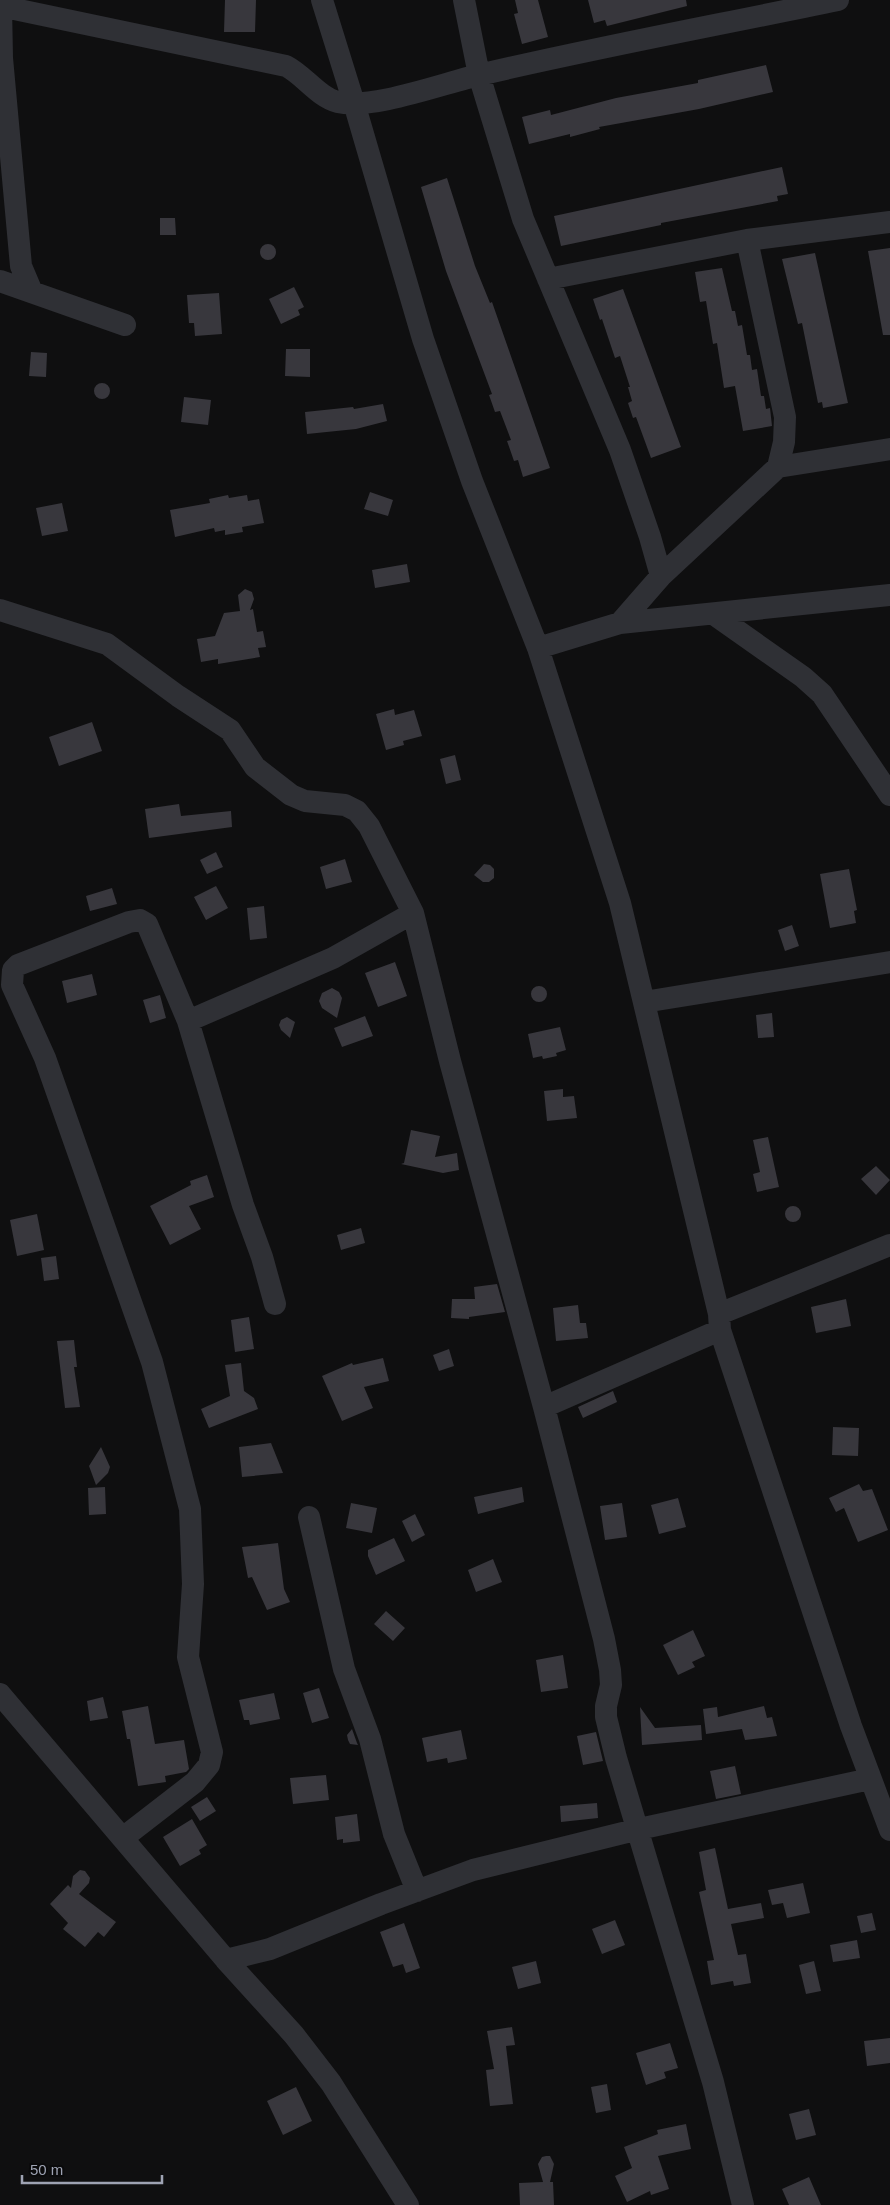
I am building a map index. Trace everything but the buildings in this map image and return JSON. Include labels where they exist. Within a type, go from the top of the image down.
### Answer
[{"type":"street","points":[[322,0],[423,339],[472,481],[538,648],[620,903],[720,1322],[870,1779],[890,1830]]},
{"type":"street","points":[[464,0],[479,75],[523,219],[620,450],[650,536],[661,576]]},
{"type":"street","points":[[32,292],[21,266],[2,58],[1,6],[286,66],[298,72],[325,95],[338,102],[354,103],[378,100],[479,75],[838,0]]},
{"type":"street","points":[[548,279],[747,240],[890,222]]},
{"type":"street","points":[[620,623],[661,576],[778,467],[784,442],[785,417],[747,240]]},
{"type":"street","points":[[0,281],[125,325]]},
{"type":"street","points":[[778,467],[890,449]]},
{"type":"street","points":[[538,648],[620,623],[715,615],[890,595]]},
{"type":"street","points":[[0,610],[107,644],[178,696],[230,730],[256,767],[291,795],[305,801],[345,804],[357,811],[368,826],[413,913],[450,1061],[544,1407],[610,1670],[611,1685],[606,1706],[606,1717],[616,1758],[639,1829],[713,2082],[742,2205]]},
{"type":"street","points":[[715,615],[803,677],[822,694],[890,795]]},
{"type":"street","points":[[188,1021],[333,958],[413,913]]},
{"type":"street","points":[[124,1837],[194,1782],[209,1764],[212,1752],[188,1658],[193,1584],[190,1509],[152,1362],[46,1058],[12,985],[13,970],[26,962],[116,927],[140,920],[147,924],[188,1021],[240,1196],[262,1257],[275,1304]]},
{"type":"street","points":[[644,1002],[890,962]]},
{"type":"street","points":[[544,1407],[720,1322],[890,1245]]},
{"type":"street","points":[[309,1517],[344,1669],[370,1739],[394,1834],[417,1891]]},
{"type":"street","points":[[0,1694],[124,1837],[226,1960],[294,2035],[331,2083],[408,2205]]},
{"type":"street","points":[[226,1960],[270,1949],[473,1870],[639,1829],[870,1779]]}]
